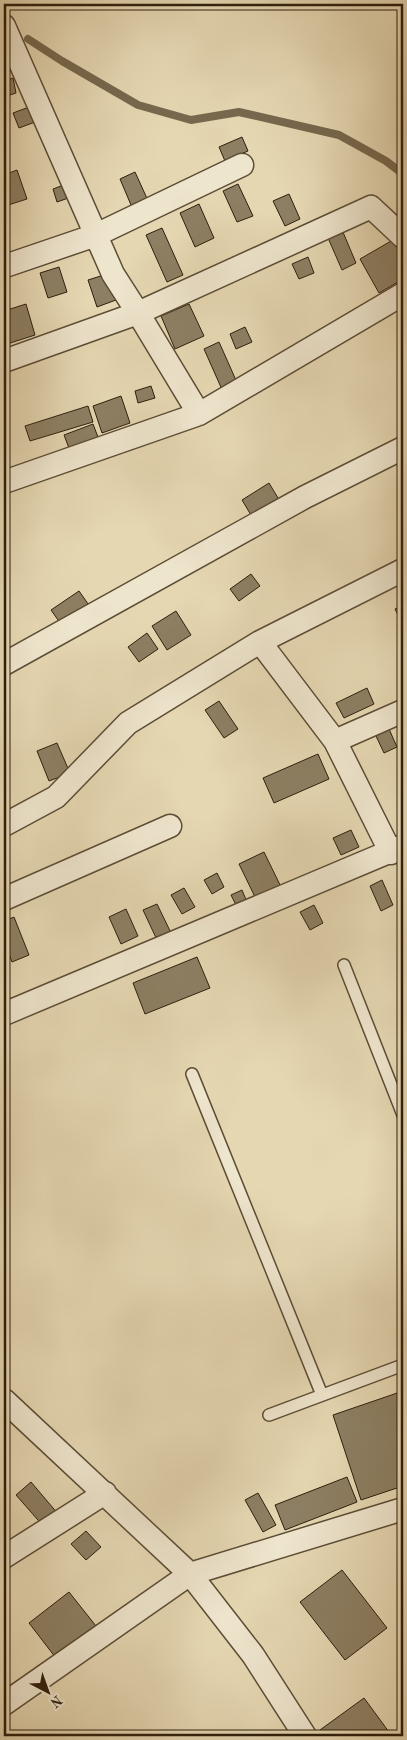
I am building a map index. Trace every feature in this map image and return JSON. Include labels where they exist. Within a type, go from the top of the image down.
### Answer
[{"type":"street","points":[[4,26],[113,274],[199,414]]},
{"type":"street","points":[[4,266],[96,235],[242,165]]},
{"type":"street","points":[[4,361],[138,313],[371,207],[403,237]]},
{"type":"street","points":[[4,482],[199,414],[403,294]]},
{"type":"street","points":[[4,664],[305,497],[403,448]]},
{"type":"street","points":[[4,825],[56,797],[128,722],[260,642],[403,570]]},
{"type":"street","points":[[4,1014],[397,850],[335,741],[260,642]]},
{"type":"street","points":[[335,741],[403,711]]},
{"type":"street","points":[[4,899],[170,826]]},
{"type":"street","points":[[5,1402],[190,1574],[253,1656],[306,1736]]},
{"type":"street","points":[[4,1557],[105,1494]]},
{"type":"street","points":[[4,1704],[190,1574],[403,1509]]},
{"type":"lane","points":[[344,964],[403,1115]]},
{"type":"lane","points":[[192,1074],[322,1395]]},
{"type":"lane","points":[[269,1415],[403,1365]]},
{"type":"building","points":[[13,78],[16,93],[4,97],[4,81]]},
{"type":"building","points":[[29,107],[35,122],[19,128],[13,113]]},
{"type":"building","points":[[242,137],[248,151],[225,161],[219,147]]},
{"type":"building","points":[[17,170],[27,199],[5,206],[4,175]]},
{"type":"building","points":[[135,172],[150,205],[134,212],[120,179]]},
{"type":"building","points":[[69,183],[74,196],[57,202],[53,189]]},
{"type":"building","points":[[238,184],[253,216],[237,222],[223,191]]},
{"type":"building","points":[[289,194],[300,219],[285,226],[273,201]]},
{"type":"building","points":[[199,204],[214,238],[195,247],[180,213]]},
{"type":"building","points":[[340,225],[356,263],[342,270],[325,231]]},
{"type":"building","points":[[162,228],[183,275],[167,282],[146,235]]},
{"type":"building","points":[[398,237],[403,247],[403,279],[379,293],[360,259]]},
{"type":"building","points":[[308,257],[314,273],[299,279],[292,264]]},
{"type":"building","points":[[59,267],[67,292],[48,298],[40,273]]},
{"type":"building","points":[[107,274],[116,300],[97,307],[88,280]]},
{"type":"building","points":[[26,304],[35,335],[4,345],[4,311]]},
{"type":"building","points":[[189,304],[204,336],[175,349],[161,316]]},
{"type":"building","points":[[245,327],[252,342],[236,349],[230,334]]},
{"type":"building","points":[[219,342],[239,387],[224,394],[204,349]]},
{"type":"building","points":[[151,386],[155,398],[138,403],[135,391]]},
{"type":"building","points":[[121,396],[130,423],[102,433],[93,406]]},
{"type":"building","points":[[88,406],[93,422],[30,441],[25,426]]},
{"type":"building","points":[[93,424],[101,445],[72,456],[64,435]]},
{"type":"building","points":[[269,483],[281,503],[254,520],[242,500]]},
{"type":"building","points":[[251,574],[260,586],[239,601],[230,589]]},
{"type":"building","points":[[79,591],[91,608],[63,627],[51,610]]},
{"type":"building","points":[[403,605],[403,625],[395,609]]},
{"type":"building","points":[[176,611],[191,635],[167,650],[152,626]]},
{"type":"building","points":[[147,633],[158,649],[139,662],[128,647]]},
{"type":"building","points":[[367,688],[374,704],[344,718],[336,703]]},
{"type":"building","points":[[219,701],[238,729],[224,738],[205,710]]},
{"type":"building","points":[[389,729],[397,747],[384,753],[376,736]]},
{"type":"building","points":[[57,743],[70,773],[49,781],[37,751]]},
{"type":"building","points":[[318,754],[329,779],[274,803],[263,778]]},
{"type":"building","points":[[351,830],[359,847],[341,855],[333,838]]},
{"type":"building","points":[[264,852],[282,889],[257,901],[239,864]]},
{"type":"building","points":[[217,873],[224,887],[212,894],[204,880]]},
{"type":"building","points":[[382,880],[393,905],[381,911],[370,886]]},
{"type":"building","points":[[184,888],[195,907],[182,914],[171,895]]},
{"type":"building","points":[[242,890],[247,902],[237,907],[231,895]]},
{"type":"building","points":[[157,904],[172,935],[158,942],[143,910]]},
{"type":"building","points":[[314,905],[323,923],[310,930],[300,912]]},
{"type":"building","points":[[126,909],[138,936],[121,944],[109,917]]},
{"type":"building","points":[[14,917],[29,955],[12,962],[4,941],[4,921]]},
{"type":"building","points":[[197,957],[210,988],[145,1014],[133,983]]},
{"type":"building","points":[[403,1391],[403,1486],[361,1500],[333,1415]]},
{"type":"building","points":[[347,1477],[357,1502],[285,1530],[275,1505]]},
{"type":"building","points":[[31,1482],[59,1515],[45,1528],[16,1495]]},
{"type":"building","points":[[258,1493],[276,1525],[263,1532],[245,1500]]},
{"type":"building","points":[[86,1531],[101,1547],[86,1560],[71,1544]]},
{"type":"building","points":[[342,1570],[387,1628],[345,1660],[300,1602]]},
{"type":"building","points":[[69,1592],[100,1631],[59,1662],[29,1623]]},
{"type":"building","points":[[364,1698],[392,1736],[324,1736],[320,1730]]},
{"type":"waterway","points":[[28,39],[138,105],[191,120],[239,112],[339,135],[386,161],[403,174]]}]
